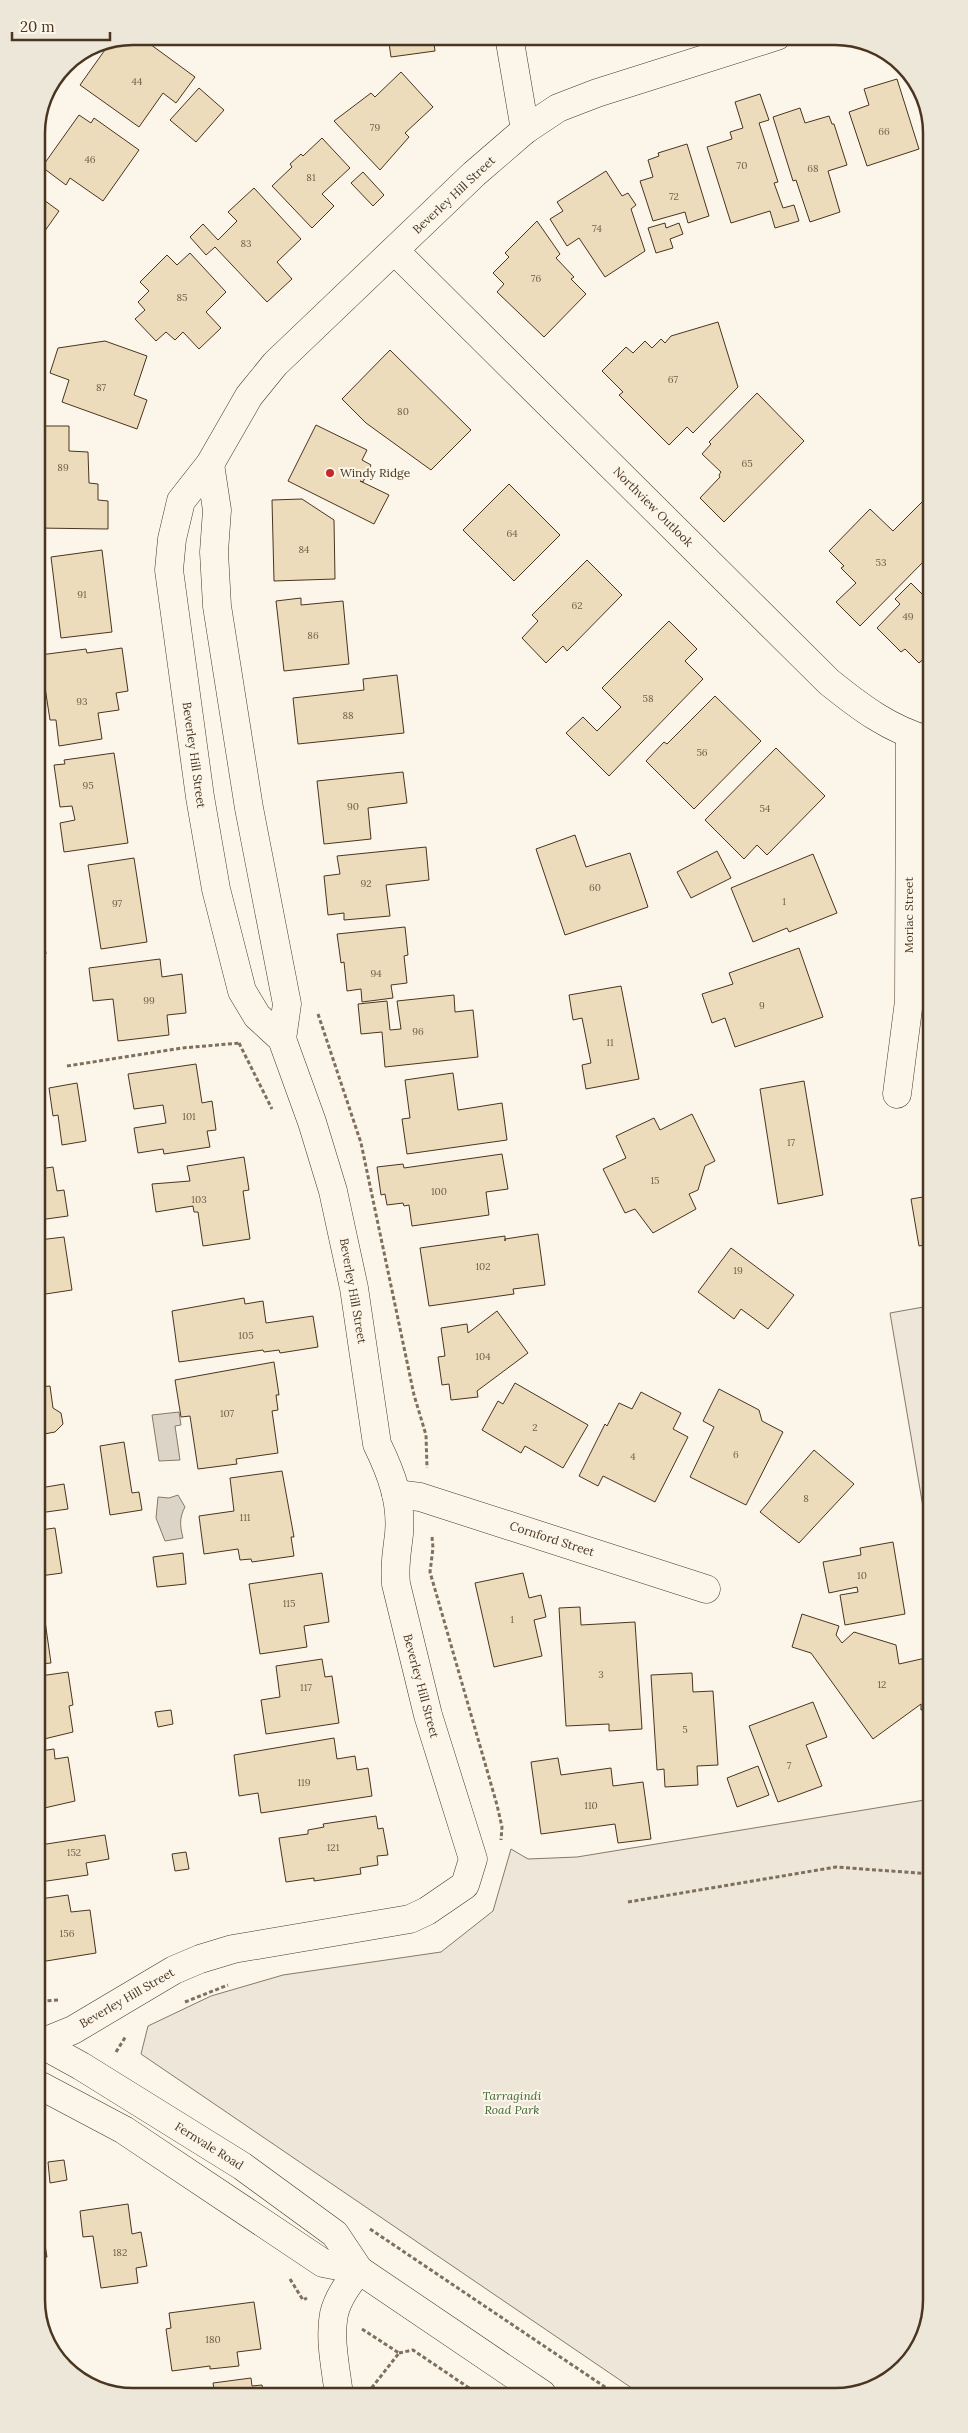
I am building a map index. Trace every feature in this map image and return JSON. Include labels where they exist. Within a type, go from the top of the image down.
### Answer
[{"type":"street","points":[[511,45],[525,130]]},
{"type":"street","name":"Beverley Hill Street","points":[[45,2042],[72,2030],[174,1970],[200,1959],[232,1949],[410,1919],[427,1911],[465,1885],[473,1859],[428,1715],[396,1584],[394,1564],[399,1532],[399,1512],[388,1466],[376,1444],[354,1288],[333,1191],[312,1122],[282,1039],[257,1016],[242,992],[216,889],[200,797],[169,570],[172,539],[180,501],[210,464],[249,396],[275,364],[474,174],[525,130],[558,108],[597,93],[749,45]]},
{"type":"street","name":"Northview Outlook","points":[[395,251],[829,682],[867,713],[919,737]]},
{"type":"street","name":"Beverley Hill Street","points":[[210,464],[217,510],[214,552],[217,606],[248,808],[287,1004],[282,1039]]},
{"type":"street","name":"Moriac Street","points":[[897,1094],[909,1002],[919,737]]},
{"type":"street","name":"Cornford Street","points":[[396,1494],[420,1497],[450,1506],[706,1589]]},
{"type":"street","name":"Fernvale Road","points":[[45,2046],[242,2166],[335,2234],[359,2270],[533,2388]]},
{"type":"street","name":"Fernvale Road","points":[[45,2088],[124,2130],[323,2263],[359,2270]]},
{"type":"street","points":[[338,2388],[333,2332],[334,2313],[343,2293],[359,2270]]},
{"type":"path","points":[[316,1006],[361,1143],[414,1394],[426,1435],[427,1466]]},
{"type":"path","points":[[67,1066],[182,1048],[239,1043],[273,1110]]},
{"type":"path","points":[[432,1542],[430,1572],[502,1826],[500,1845]]},
{"type":"path","points":[[628,1902],[836,1867],[923,1873]]},
{"type":"path","points":[[178,2004],[230,1984]]},
{"type":"path","points":[[113,2056],[130,2030]]},
{"type":"path","points":[[392,2346],[399,2353]]},
{"type":"path","points":[[371,2388],[399,2353],[413,2350],[469,2388]]},
{"type":"green space","points":[[923,1307],[923,1507],[890,1313]]},
{"type":"green space","name":"Tarragindi Road Park","points":[[923,1800],[922,2312],[914,2339],[908,2349],[889,2370],[874,2379],[841,2388],[632,2388],[141,2054],[148,2026],[211,1996],[283,1975],[441,1952],[493,1911],[511,1849],[528,1859],[577,1857]]},
{"type":"shaded area","points":[[179,1412],[181,1425],[175,1426],[180,1460],[159,1461],[152,1415]]},
{"type":"shaded area","points":[[178,1495],[185,1507],[181,1522],[183,1538],[165,1541],[156,1518],[158,1497],[169,1498]]},
{"type":"building","points":[[133,45],[151,45],[195,77],[176,103],[163,93],[139,127],[80,85],[105,50]]},
{"type":"building","points":[[389,45],[434,45],[435,51],[391,57]]},
{"type":"building","points":[[401,72],[433,107],[405,133],[409,137],[380,170],[334,121],[371,93],[375,97]]},
{"type":"building","points":[[897,79],[919,149],[867,166],[849,112],[869,105],[864,89]]},
{"type":"building","points":[[199,88],[224,110],[196,142],[170,120]]},
{"type":"building","points":[[760,94],[769,120],[759,123],[778,182],[774,183],[783,208],[794,205],[799,221],[775,228],[770,211],[731,223],[707,147],[732,139],[730,132],[743,128],[735,102]]},
{"type":"building","points":[[800,108],[805,123],[829,116],[832,124],[834,124],[847,165],[828,171],[840,212],[810,222],[796,180],[793,181],[773,117]]},
{"type":"building","points":[[79,115],[91,123],[94,118],[139,150],[103,201],[70,178],[66,185],[45,169],[45,163]]},
{"type":"building","points":[[322,138],[350,168],[322,194],[334,206],[312,228],[272,186],[292,167],[290,164],[301,154],[303,156]]},
{"type":"building","points":[[687,144],[709,216],[688,223],[685,212],[653,221],[640,181],[653,177],[648,160],[659,156],[658,153]]},
{"type":"building","points":[[606,171],[622,196],[628,193],[636,205],[631,209],[645,251],[605,277],[579,238],[567,246],[550,219],[563,211],[557,202]]},
{"type":"building","points":[[363,172],[384,195],[373,206],[351,183]]},
{"type":"building","points":[[254,188],[301,239],[277,262],[292,279],[267,302],[215,247],[206,255],[190,237],[203,224],[218,240],[237,221],[228,212]]},
{"type":"building","points":[[45,201],[59,211],[45,231]]},
{"type":"building","points":[[537,221],[560,254],[556,258],[574,277],[571,279],[586,294],[544,337],[497,292],[504,284],[493,273],[509,257],[505,253]]},
{"type":"building","points":[[665,223],[666,228],[679,223],[683,234],[670,239],[673,248],[656,253],[648,228]]},
{"type":"building","points":[[190,253],[226,292],[206,312],[221,328],[199,349],[183,332],[175,340],[166,332],[156,341],[135,319],[145,310],[138,302],[149,291],[140,282],[167,255],[177,265]]},
{"type":"building","points":[[718,322],[738,387],[693,433],[687,427],[669,445],[619,395],[623,392],[602,371],[626,347],[633,353],[645,341],[652,348],[661,339],[665,343],[671,336]]},
{"type":"building","points":[[105,341],[147,356],[134,395],[147,400],[137,429],[62,402],[69,380],[50,373],[58,348]]},
{"type":"building","points":[[390,350],[471,430],[431,470],[366,423],[342,399]]},
{"type":"building","points":[[757,393],[804,441],[724,522],[700,498],[720,477],[721,472],[702,454],[711,444],[709,442]]},
{"type":"building","name":"Windy Ridge","points":[[316,425],[367,450],[362,460],[371,465],[363,482],[360,481],[389,495],[374,524],[288,481]]},
{"type":"building","points":[[45,426],[69,426],[69,451],[88,452],[89,483],[98,484],[98,500],[108,501],[108,529],[45,528]]},
{"type":"building","points":[[509,484],[560,535],[514,581],[463,530]]},
{"type":"building","points":[[302,499],[334,520],[335,579],[274,581],[272,500]]},
{"type":"building","points":[[923,503],[923,562],[860,626],[836,602],[856,583],[841,568],[844,566],[829,551],[870,509],[893,531]]},
{"type":"building","points":[[102,550],[112,632],[61,638],[51,557]]},
{"type":"building","points":[[587,560],[622,595],[567,651],[563,646],[546,663],[522,638],[538,621],[532,615]]},
{"type":"building","points":[[911,583],[923,593],[923,659],[919,663],[905,649],[901,652],[877,628],[900,604],[895,599]]},
{"type":"building","points":[[301,598],[301,605],[343,601],[349,664],[284,671],[276,601]]},
{"type":"building","points":[[669,621],[697,649],[685,661],[703,679],[609,776],[566,733],[583,717],[597,731],[621,707],[602,688]]},
{"type":"building","points":[[122,648],[128,691],[116,693],[119,710],[98,713],[102,739],[59,746],[56,720],[50,720],[45,688],[45,654],[86,649],[87,653]]},
{"type":"building","points":[[397,675],[404,733],[298,744],[293,698],[364,690],[363,679]]},
{"type":"building","points":[[715,696],[761,741],[694,809],[646,761],[664,742],[667,744]]},
{"type":"building","points":[[776,748],[825,796],[767,855],[757,845],[744,859],[705,820]]},
{"type":"building","points":[[114,753],[128,843],[64,852],[60,823],[75,820],[72,806],[60,807],[54,765],[65,764],[64,760]]},
{"type":"building","points":[[403,772],[407,803],[368,808],[371,839],[324,844],[317,781]]},
{"type":"building","points":[[575,835],[586,867],[630,853],[648,907],[565,935],[536,849]]},
{"type":"building","points":[[426,847],[429,880],[386,885],[390,916],[344,920],[344,913],[328,915],[324,876],[340,874],[337,856]]},
{"type":"building","points":[[717,851],[731,878],[691,898],[677,872]]},
{"type":"building","points":[[813,854],[837,913],[789,932],[787,928],[753,942],[731,888]]},
{"type":"building","points":[[134,858],[147,942],[101,949],[88,865]]},
{"type":"building","points":[[405,927],[408,955],[404,956],[407,983],[391,985],[393,998],[362,1002],[361,989],[347,991],[344,962],[341,963],[337,934]]},
{"type":"building","points":[[799,948],[823,1017],[735,1047],[725,1018],[712,1023],[702,994],[733,984],[729,973]]},
{"type":"building","points":[[160,959],[162,977],[182,974],[186,1013],[167,1015],[169,1035],[118,1041],[113,999],[93,1001],[89,968]]},
{"type":"building","points":[[621,986],[639,1079],[586,1089],[582,1065],[591,1063],[582,1018],[573,1020],[569,995]]},
{"type":"building","points":[[454,995],[455,1012],[473,1010],[478,1057],[385,1067],[382,1032],[361,1034],[358,1004],[387,1001],[390,1030],[401,1029],[397,1001]]},
{"type":"building","points":[[196,1064],[202,1103],[212,1101],[216,1130],[207,1131],[210,1147],[164,1154],[163,1149],[138,1153],[134,1128],[166,1123],[163,1105],[134,1109],[128,1074]]},
{"type":"building","points":[[453,1073],[458,1110],[502,1103],[507,1140],[407,1154],[402,1119],[410,1118],[405,1080]]},
{"type":"building","points":[[804,1081],[823,1195],[778,1204],[760,1089]]},
{"type":"building","points":[[77,1083],[86,1141],[62,1145],[58,1115],[53,1116],[49,1088]]},
{"type":"building","points":[[692,1114],[715,1161],[705,1166],[698,1190],[689,1194],[696,1209],[653,1233],[635,1209],[625,1213],[603,1169],[626,1158],[616,1136],[654,1118],[660,1130]]},
{"type":"building","points":[[502,1154],[508,1189],[486,1192],[489,1215],[412,1226],[409,1205],[404,1206],[403,1203],[387,1205],[385,1194],[381,1195],[377,1167],[403,1164],[404,1168]]},
{"type":"building","points":[[244,1157],[249,1190],[243,1191],[250,1239],[203,1246],[198,1212],[194,1212],[193,1206],[156,1212],[152,1184],[190,1181],[187,1166]]},
{"type":"building","points":[[53,1167],[57,1191],[64,1190],[68,1216],[45,1219],[45,1168]]},
{"type":"building","points":[[923,1197],[923,1245],[919,1246],[911,1199]]},
{"type":"building","points":[[538,1234],[545,1285],[513,1289],[514,1294],[429,1306],[420,1248],[505,1236],[505,1239]]},
{"type":"building","points":[[64,1237],[72,1290],[45,1294],[45,1239]]},
{"type":"building","points":[[731,1248],[794,1295],[768,1329],[741,1309],[734,1319],[698,1292]]},
{"type":"building","points":[[244,1298],[245,1304],[263,1301],[266,1323],[313,1316],[318,1347],[280,1353],[279,1350],[264,1352],[263,1350],[179,1362],[172,1311]]},
{"type":"building","points":[[497,1311],[528,1353],[477,1391],[478,1397],[451,1400],[449,1384],[442,1385],[438,1357],[445,1356],[441,1328],[467,1324],[468,1333]]},
{"type":"building","points":[[274,1362],[279,1395],[276,1395],[278,1410],[272,1411],[278,1453],[236,1459],[237,1464],[198,1469],[190,1416],[181,1417],[175,1380]]},
{"type":"building","points":[[515,1383],[588,1425],[563,1468],[525,1446],[521,1453],[482,1430],[498,1401],[503,1404]]},
{"type":"building","points":[[45,1386],[50,1386],[53,1408],[61,1413],[63,1424],[55,1432],[45,1434]]},
{"type":"building","points":[[719,1389],[759,1410],[762,1421],[783,1432],[746,1505],[690,1477],[714,1427],[703,1421]]},
{"type":"building","points":[[641,1392],[681,1413],[673,1429],[688,1437],[655,1502],[603,1476],[598,1486],[579,1476],[605,1424],[607,1426],[619,1403],[632,1409]]},
{"type":"building","points":[[124,1442],[132,1493],[139,1492],[142,1510],[110,1515],[100,1446]]},
{"type":"building","points":[[814,1450],[854,1484],[799,1543],[760,1512]]},
{"type":"building","points":[[282,1471],[294,1537],[291,1537],[294,1556],[252,1562],[251,1559],[240,1560],[238,1549],[204,1554],[199,1516],[234,1511],[230,1478]]},
{"type":"building","points":[[64,1484],[68,1509],[45,1512],[45,1487]]},
{"type":"building","points":[[55,1528],[62,1573],[45,1575],[45,1529]]},
{"type":"building","points":[[893,1542],[905,1614],[845,1625],[840,1595],[858,1592],[857,1587],[829,1593],[823,1562],[861,1555],[860,1548]]},
{"type":"building","points":[[183,1553],[186,1584],[157,1587],[153,1557]]},
{"type":"building","points":[[322,1573],[329,1622],[304,1626],[307,1647],[260,1654],[249,1584]]},
{"type":"building","points":[[523,1573],[529,1598],[541,1595],[546,1617],[534,1620],[542,1656],[494,1667],[475,1583]]},
{"type":"building","points":[[580,1607],[581,1625],[635,1622],[642,1729],[609,1731],[609,1724],[566,1726],[559,1608]]},
{"type":"building","points":[[802,1614],[839,1626],[836,1635],[842,1643],[854,1632],[896,1645],[899,1664],[923,1659],[923,1710],[921,1710],[921,1704],[873,1739],[811,1653],[792,1647]]},
{"type":"building","points":[[45,1621],[51,1663],[45,1664]]},
{"type":"building","points":[[322,1659],[325,1677],[332,1676],[339,1723],[266,1734],[261,1700],[280,1697],[276,1666]]},
{"type":"building","points":[[68,1672],[73,1705],[69,1706],[73,1732],[45,1739],[45,1675]]},
{"type":"building","points":[[692,1673],[693,1692],[713,1691],[718,1765],[697,1766],[698,1785],[665,1787],[664,1769],[657,1770],[651,1675]]},
{"type":"building","points":[[813,1702],[827,1737],[806,1745],[822,1786],[778,1802],[749,1726]]},
{"type":"building","points":[[171,1710],[173,1724],[158,1727],[155,1712]]},
{"type":"building","points":[[334,1738],[337,1759],[355,1756],[357,1770],[368,1768],[372,1796],[261,1813],[258,1793],[239,1796],[234,1755]]},
{"type":"building","points":[[54,1749],[55,1759],[68,1757],[75,1801],[45,1808],[45,1750]]},
{"type":"building","points":[[558,1758],[561,1775],[611,1768],[613,1786],[643,1782],[651,1839],[618,1843],[615,1824],[541,1834],[531,1762]]},
{"type":"building","points":[[758,1766],[769,1795],[737,1807],[727,1778]]},
{"type":"building","points":[[376,1816],[378,1829],[383,1828],[388,1855],[377,1856],[378,1865],[360,1868],[361,1874],[314,1881],[314,1878],[286,1882],[279,1838],[308,1834],[308,1830],[324,1827],[323,1824]]},
{"type":"building","points":[[105,1835],[109,1859],[86,1863],[88,1875],[45,1881],[45,1844]]},
{"type":"building","points":[[186,1852],[189,1869],[175,1871],[172,1854]]},
{"type":"building","points":[[68,1895],[71,1912],[90,1910],[96,1953],[45,1961],[45,1898]]},
{"type":"building","points":[[64,2160],[67,2180],[50,2183],[48,2162]]},
{"type":"building","points":[[128,2204],[132,2234],[141,2232],[147,2266],[136,2268],[138,2283],[101,2288],[93,2236],[83,2237],[80,2211]]},
{"type":"building","points":[[254,2302],[261,2349],[237,2352],[239,2366],[210,2369],[210,2366],[172,2371],[166,2329],[171,2328],[169,2313]]},
{"type":"building","points":[[251,2378],[252,2386],[262,2385],[263,2388],[214,2388],[213,2383]]},
{"type":"place","name":"Windy Ridge","points":[[330,473]]}]
